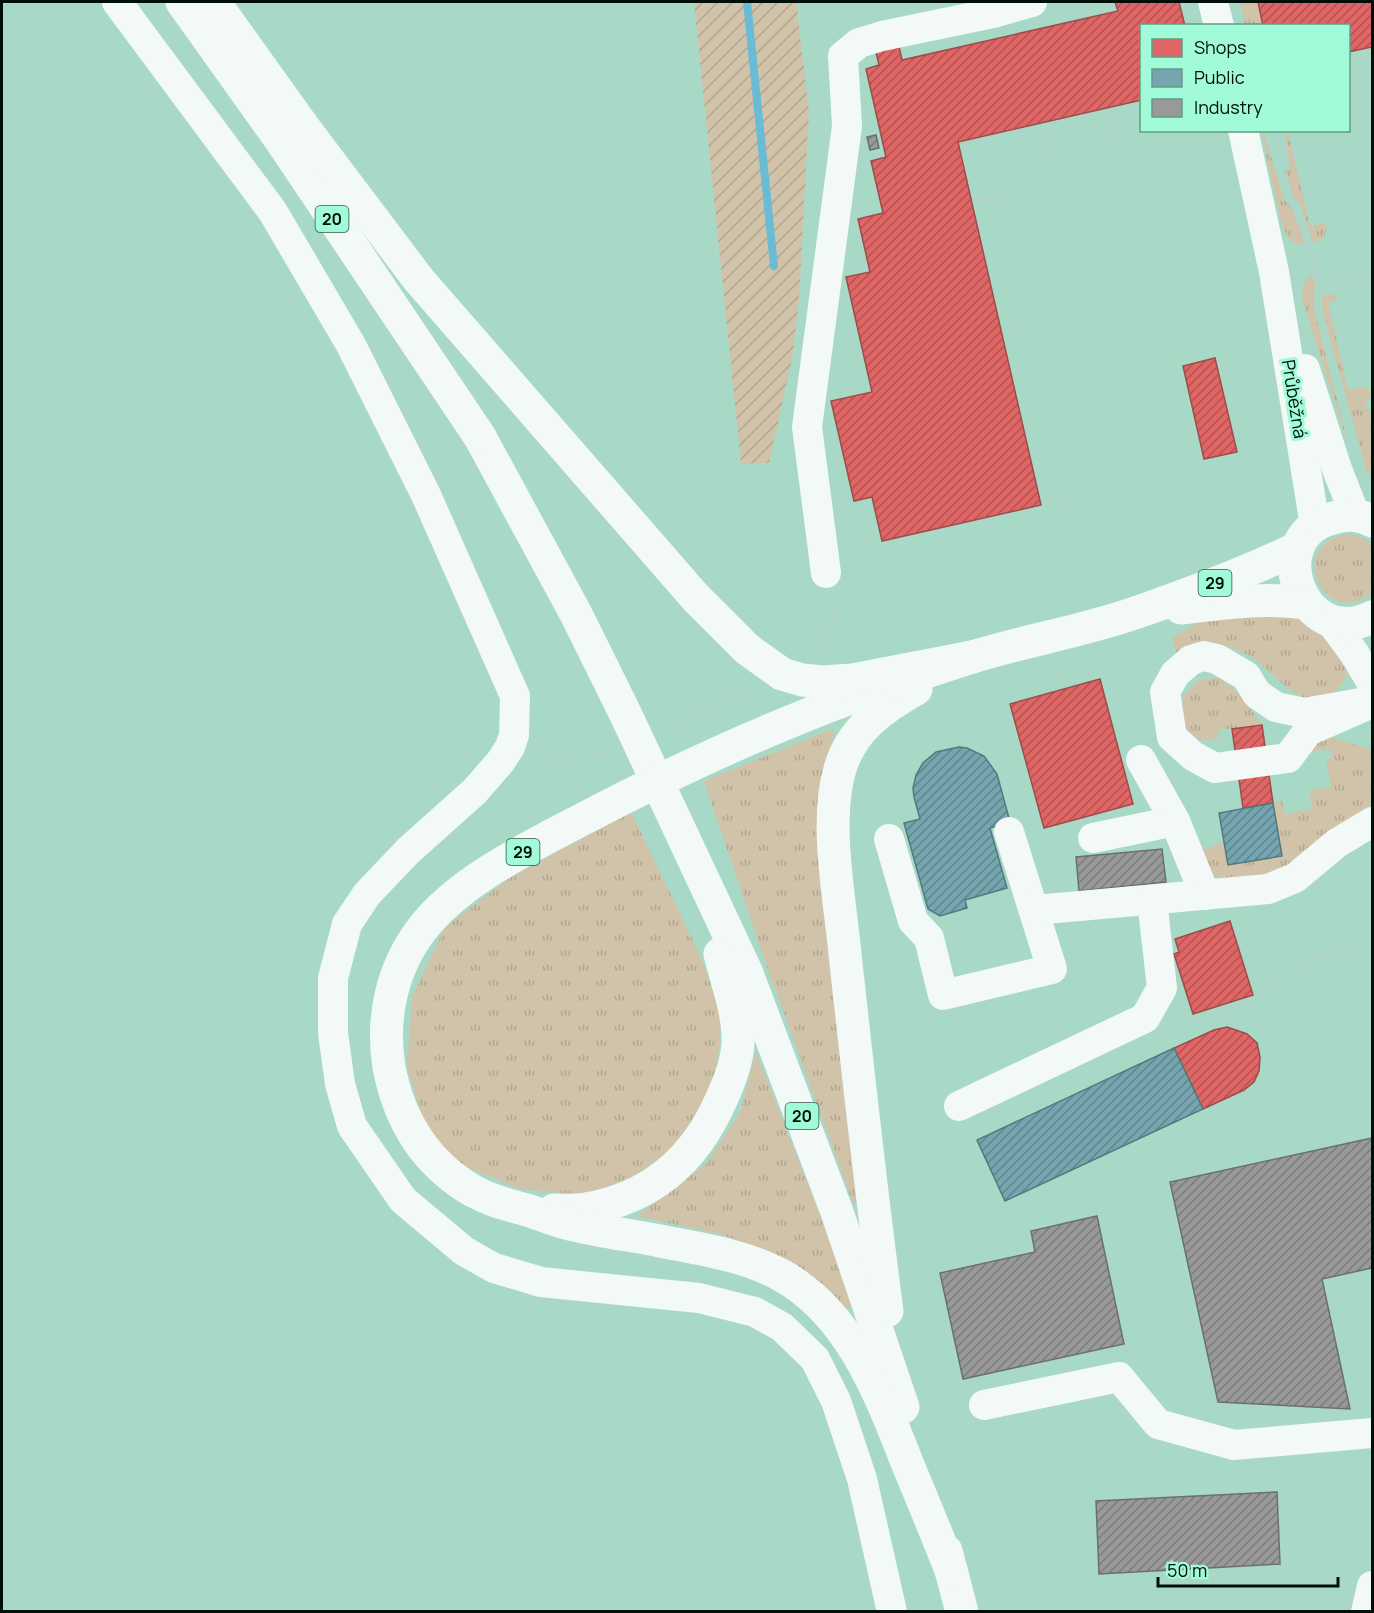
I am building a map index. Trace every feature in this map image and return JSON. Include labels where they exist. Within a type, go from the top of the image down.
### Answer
[{"type":"main road","name":"20","points":[[182,2],[282,142],[480,437]]},
{"type":"main road","name":"20","points":[[214,2],[305,129],[418,323],[576,614],[693,854],[746,971],[841,1222],[896,1384],[962,1611]]},
{"type":"main road","points":[[305,129],[419,280],[696,598],[747,649],[782,674],[802,680],[853,680],[972,657]]},
{"type":"main road","points":[[1364,518],[1341,515],[1328,519],[1306,537],[1294,562],[1294,577],[1298,591],[1317,611],[1343,623],[1357,622],[1372,617]]},
{"type":"main road","name":"29","points":[[530,1211],[499,1204],[470,1189],[439,1167],[420,1145],[403,1115],[393,1090],[386,1045],[389,1000],[404,954],[425,925],[454,897],[494,869],[621,799],[794,720],[972,657],[1132,614],[1262,565],[1306,537]]},
{"type":"main road","name":"29","points":[[1132,614],[1276,599],[1317,611]]},
{"type":"main road","points":[[896,1384],[860,1096],[836,861],[835,789],[840,767],[861,728],[889,704],[972,657]]},
{"type":"main road","points":[[530,1211],[584,1210],[624,1200],[655,1183],[683,1160],[711,1125],[730,1080],[738,1044],[735,1013],[693,854]]},
{"type":"main road","points":[[530,1211],[569,1224],[751,1262],[778,1274],[815,1299],[844,1332],[882,1399],[952,1573]]},
{"type":"street","points":[[117,2],[273,212],[351,345],[426,495],[515,696],[514,735],[501,761],[474,791],[408,851],[367,894],[347,924],[333,978],[333,1033],[340,1084],[352,1126],[403,1200],[464,1251],[494,1268],[541,1282],[699,1298],[755,1312],[782,1327],[815,1359],[836,1401],[862,1479],[892,1611]]},
{"type":"street","points":[[826,573],[807,427],[847,126],[843,56],[859,43],[882,36],[993,13],[1032,2]]},
{"type":"street","points":[[1213,2],[1218,24]]},
{"type":"street","name":"Průběžná","points":[[1243,132],[1274,272],[1337,469],[1364,518]]},
{"type":"street","name":"Průběžná","points":[[1274,272],[1306,537]]},
{"type":"street","points":[[1317,611],[1354,652],[1372,682]]},
{"type":"street","points":[[1204,656],[1217,659],[1246,676],[1257,694],[1276,707],[1304,712],[1372,702],[1308,731],[1288,758],[1215,768],[1193,756],[1172,736],[1165,692],[1175,674],[1191,660],[1204,656]]},
{"type":"street","points":[[1141,760],[1175,821],[1205,895]]},
{"type":"street","points":[[1093,838],[1175,821]]},
{"type":"street","points":[[1035,910],[1268,889],[1295,878],[1336,843],[1372,822]]},
{"type":"street","points":[[889,839],[913,921],[929,938],[943,995],[1052,969],[1010,832]]},
{"type":"street","points":[[959,1106],[1145,1018],[1162,988],[1152,900]]},
{"type":"street","points":[[984,1405],[1119,1377],[1158,1424],[1234,1445],[1372,1433]]},
{"type":"street","points":[[1366,1611],[1372,1586]]},
{"type":"path","points":[[1350,63],[1372,56]]},
{"type":"path","points":[[1350,73],[1359,112]]},
{"type":"path","points":[[1111,116],[1123,167]]},
{"type":"path","points":[[1048,130],[1061,182]]},
{"type":"path","points":[[1180,154],[1193,132]]},
{"type":"path","points":[[1278,164],[1285,162],[1282,132]]},
{"type":"path","points":[[1275,153],[1289,198],[1296,206],[1315,262],[1319,310],[1334,365]]},
{"type":"path","points":[[978,200],[1005,194]]},
{"type":"path","points":[[1319,290],[1372,278]]},
{"type":"path","points":[[1009,335],[1036,328]]},
{"type":"path","points":[[1048,502],[1075,497]]},
{"type":"path","points":[[663,732],[782,674],[807,667],[836,618],[826,573]]},
{"type":"path","points":[[514,735],[543,746],[567,762],[601,756],[622,748]]},
{"type":"path","points":[[1175,1027],[1258,999],[1295,965],[1372,937]]},
{"type":"green space","points":[[694,2],[796,2],[809,111],[799,300],[792,359],[769,463],[741,464]]},
{"type":"green space","points":[[1240,2],[1258,2],[1263,24],[1245,24]]},
{"type":"green space","points":[[1261,132],[1263,132],[1285,201],[1292,208],[1305,243],[1292,241],[1281,222]]},
{"type":"green space","points":[[1285,132],[1288,132],[1310,226],[1326,223],[1324,236],[1313,243],[1300,204],[1294,198],[1285,171],[1290,169]]},
{"type":"green space","points":[[1312,274],[1315,283],[1314,309],[1350,450],[1303,302],[1303,287]]},
{"type":"green space","points":[[1335,293],[1337,301],[1328,303],[1348,390],[1365,387],[1372,393],[1365,407],[1372,412],[1372,477],[1366,470],[1322,309],[1322,296]]},
{"type":"green space","points":[[1346,534],[1360,537],[1372,545],[1372,592],[1356,602],[1341,602],[1328,595],[1319,584],[1315,569],[1317,555],[1327,542]]},
{"type":"green space","points":[[1284,611],[1314,628],[1331,643],[1348,673],[1337,690],[1308,700],[1287,688],[1253,657],[1227,646],[1176,652],[1172,638],[1204,619]]},
{"type":"green space","points":[[1220,678],[1241,695],[1262,725],[1218,730],[1219,738],[1200,741],[1188,731],[1180,715],[1184,695],[1199,680]]},
{"type":"green space","points":[[829,730],[835,732],[826,759],[821,787],[858,1202],[853,1203],[765,961],[704,781]]},
{"type":"green space","points":[[1326,737],[1372,750],[1372,804],[1327,833],[1287,872],[1223,881],[1206,871],[1199,852],[1224,841],[1229,865],[1281,856],[1273,803],[1282,801],[1285,814],[1312,809],[1309,790],[1331,787],[1326,759],[1332,758],[1330,749],[1308,752],[1315,743]]},
{"type":"green space","points":[[631,812],[699,953],[722,1015],[717,1066],[701,1109],[674,1147],[637,1175],[586,1195],[519,1189],[457,1163],[425,1126],[407,1067],[412,997],[445,927],[511,877]]},
{"type":"green space","points":[[756,1052],[855,1304],[843,1310],[778,1256],[723,1235],[637,1216],[707,1163],[740,1112]]},
{"type":"building: Shops","points":[[1115,2],[1179,2],[1184,24],[1140,24],[1140,100],[958,142],[1041,505],[882,541],[872,497],[854,501],[831,401],[872,392],[846,277],[870,272],[858,219],[883,213],[871,161],[886,157],[866,69],[879,65],[875,48],[898,42],[902,60],[1118,11]]},
{"type":"building: Shops","points":[[1258,2],[1372,2],[1372,47],[1350,52],[1350,24],[1263,24]]},
{"type":"building: Shops","points":[[1215,358],[1237,452],[1204,459],[1183,366]]},
{"type":"building: Shops","points":[[1100,679],[1133,804],[1044,828],[1010,704]]},
{"type":"building: Shops","points":[[1262,725],[1273,803],[1243,808],[1232,729]]},
{"type":"building: Shops","points":[[1230,921],[1253,995],[1193,1014],[1174,954],[1179,952],[1175,939]]},
{"type":"building: Shops","points":[[1227,1027],[1247,1034],[1257,1043],[1260,1057],[1259,1071],[1254,1082],[1244,1090],[1203,1109],[1174,1048],[1214,1030]]},
{"type":"building: Public","points":[[959,747],[984,756],[997,774],[1010,822],[990,828],[1007,888],[965,900],[967,908],[940,916],[928,909],[904,823],[920,819],[913,788],[916,775],[923,763],[936,752]]},
{"type":"building: Public","points":[[1273,803],[1282,856],[1228,865],[1219,813]]},
{"type":"building: Public","points":[[1174,1048],[1203,1109],[1005,1201],[977,1140]]},
{"type":"building: Industry","points":[[876,135],[879,148],[870,150],[867,137]]},
{"type":"building: Industry","points":[[1162,849],[1166,882],[1079,891],[1076,857]]},
{"type":"building: Industry","points":[[1372,1138],[1372,1268],[1322,1279],[1350,1409],[1218,1402],[1170,1182]]},
{"type":"building: Industry","points":[[1097,1216],[1124,1344],[963,1379],[940,1273],[1035,1252],[1031,1231]]},
{"type":"building: Industry","points":[[1277,1492],[1280,1564],[1099,1574],[1096,1501]]},
{"type":"waterway","points":[[747,2],[774,266]]}]
